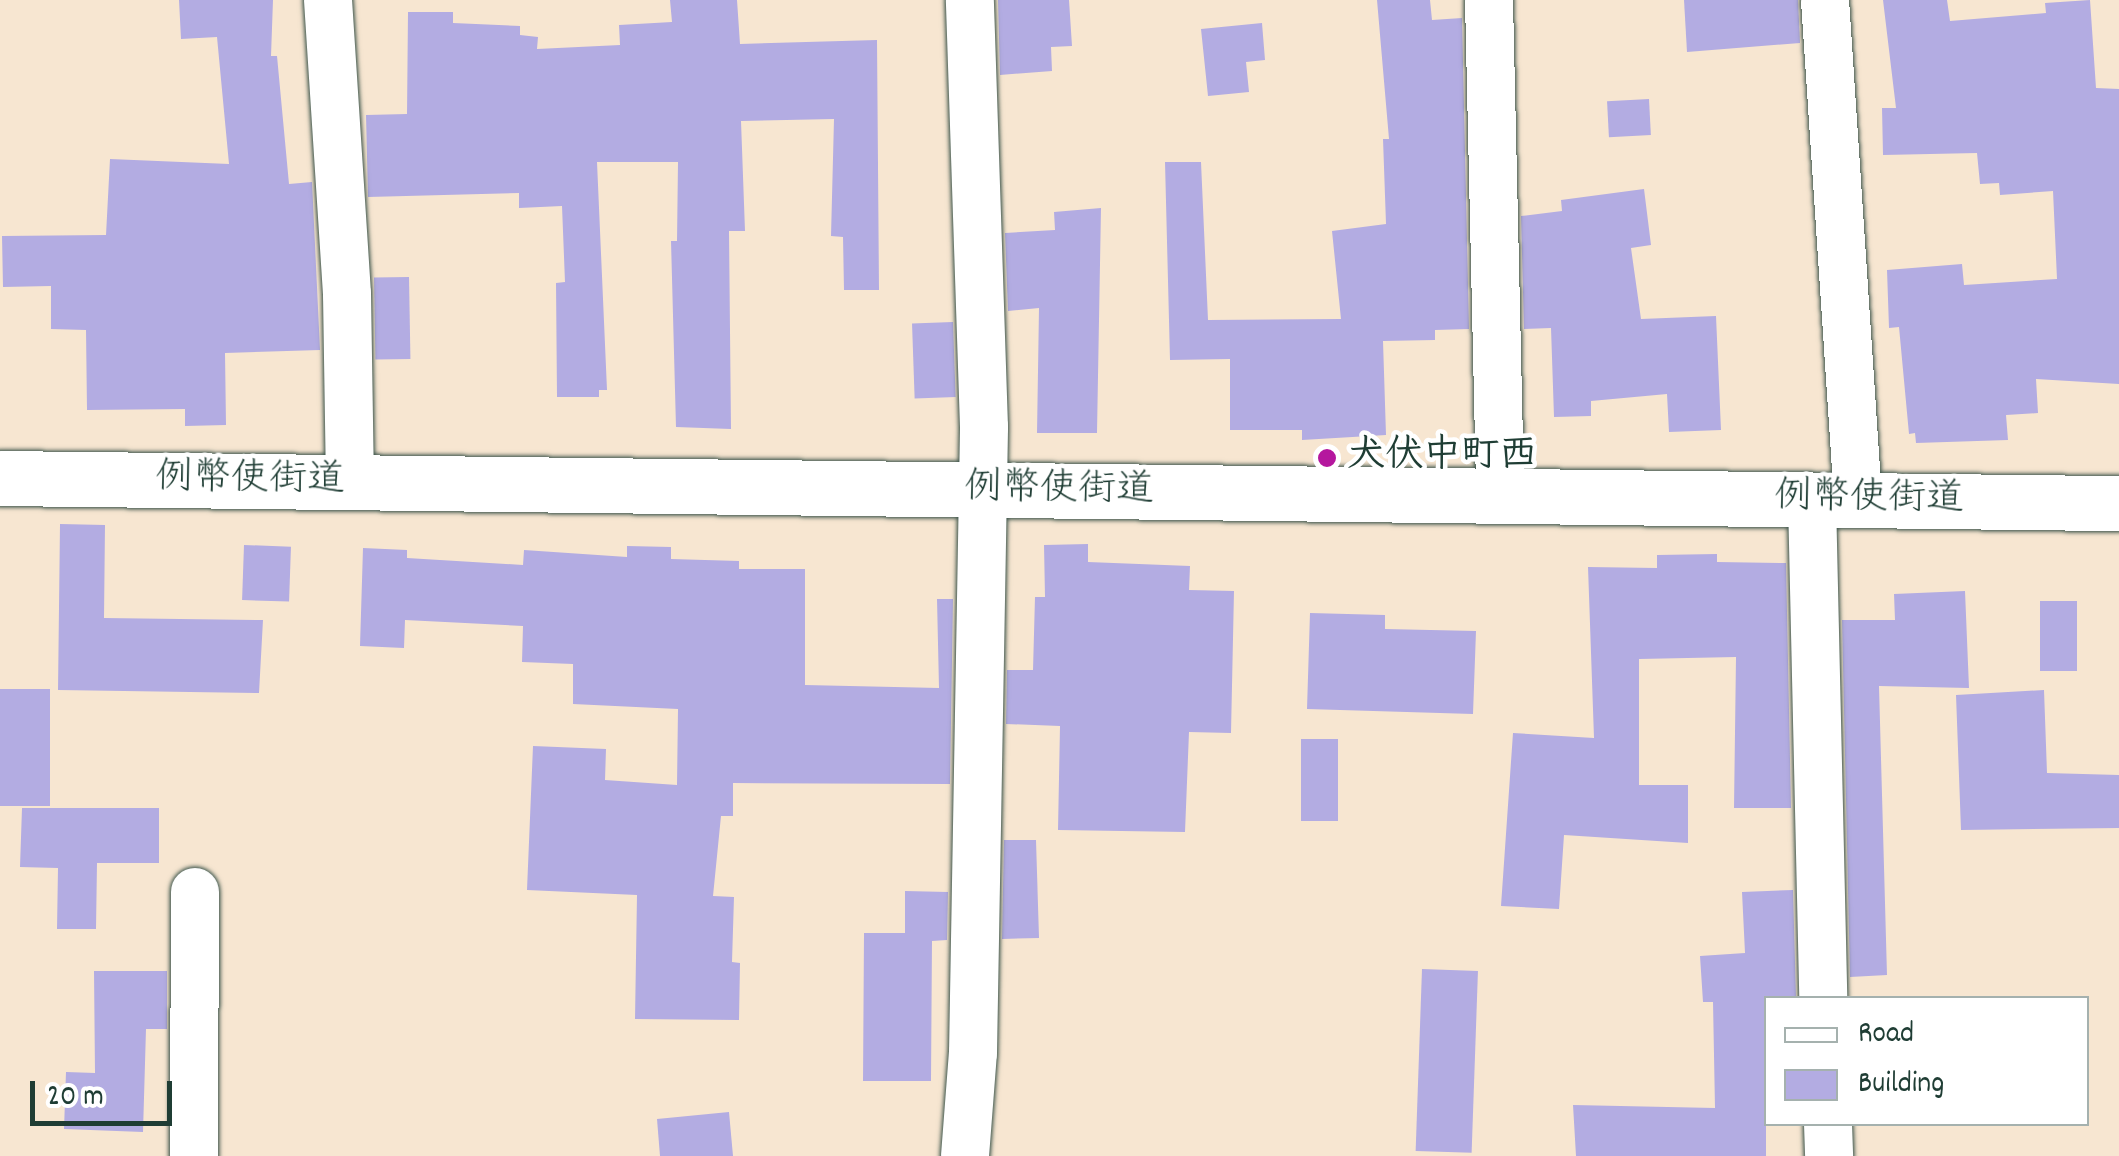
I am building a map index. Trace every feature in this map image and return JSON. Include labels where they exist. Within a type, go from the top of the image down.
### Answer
[{"type":"main road","name":"例幣使街道","points":[[0,478],[2119,503]]},
{"type":"street","points":[[328,0],[347,294],[350,482]]},
{"type":"street","points":[[965,1156],[973,1052],[982,490],[970,0]]},
{"type":"street","points":[[1488,0],[1500,495]]},
{"type":"street","points":[[1823,996],[1835,500],[1825,0]]},
{"type":"street","points":[[194,892],[194,1156]]},
{"type":"street","points":[[1828,1126],[1829,1156]]},
{"type":"building","points":[[179,0],[273,0],[271,56],[277,56],[289,184],[312,182],[320,350],[225,353],[226,425],[185,426],[185,409],[87,410],[86,330],[51,329],[51,286],[3,287],[2,236],[106,235],[110,159],[229,164],[217,37],[181,39]]},
{"type":"building","points":[[670,0],[737,0],[740,44],[877,40],[879,290],[844,290],[843,237],[831,236],[834,119],[741,121],[745,231],[729,231],[731,429],[676,427],[671,241],[677,241],[678,162],[597,162],[607,390],[599,390],[599,397],[557,397],[556,283],[565,282],[562,206],[519,208],[519,193],[368,197],[366,115],[407,114],[408,12],[453,12],[453,23],[520,26],[520,35],[538,37],[537,49],[620,45],[619,25],[672,22]]},
{"type":"building","points":[[998,0],[1069,0],[1072,46],[1051,47],[1052,71],[1000,75]]},
{"type":"building","points":[[1377,0],[1430,0],[1432,20],[1462,18],[1469,329],[1435,330],[1435,340],[1383,341],[1386,435],[1302,440],[1302,430],[1230,430],[1230,359],[1170,360],[1165,162],[1201,162],[1208,320],[1341,319],[1332,231],[1386,224],[1383,139],[1389,139]]},
{"type":"building","points":[[1684,0],[1798,0],[1800,43],[1687,52]]},
{"type":"building","points":[[1883,0],[1947,0],[1950,21],[2046,13],[2045,3],[2090,0],[2096,88],[2119,89],[2119,384],[2036,379],[2038,413],[2006,415],[2008,440],[1916,443],[1915,433],[1909,434],[1899,327],[1889,328],[1887,270],[1962,264],[1964,285],[2057,279],[2053,191],[2000,195],[1999,183],[1980,184],[1977,153],[1883,155],[1882,108],[1896,108]]},
{"type":"building","points":[[1262,23],[1265,60],[1246,62],[1249,92],[1208,96],[1201,29]]},
{"type":"building","points":[[1649,99],[1651,135],[1609,137],[1607,101]]},
{"type":"building","points":[[1644,189],[1651,245],[1631,248],[1641,319],[1716,316],[1721,430],[1669,432],[1667,394],[1591,401],[1591,416],[1554,417],[1551,328],[1524,329],[1521,216],[1562,211],[1561,200]]},
{"type":"building","points":[[1101,208],[1097,433],[1037,433],[1039,308],[1008,311],[1005,233],[1055,230],[1054,212]]},
{"type":"building","points":[[409,277],[410,359],[375,360],[374,278]]},
{"type":"building","points":[[953,322],[956,397],[915,398],[912,323]]},
{"type":"building","points":[[60,524],[105,525],[104,618],[263,620],[259,693],[58,690]]},
{"type":"building","points":[[1088,544],[1088,562],[1190,566],[1189,590],[1234,591],[1231,733],[1189,732],[1185,832],[1058,830],[1060,726],[1006,724],[1007,670],[1033,670],[1035,597],[1045,597],[1044,545]]},
{"type":"building","points":[[244,545],[291,547],[289,602],[242,600]]},
{"type":"building","points":[[627,546],[671,547],[671,559],[739,561],[739,569],[805,569],[805,685],[939,688],[937,599],[953,599],[950,784],[733,783],[733,816],[721,816],[713,896],[734,897],[732,962],[740,963],[739,1020],[635,1019],[637,895],[527,890],[533,746],[606,749],[605,780],[677,785],[678,709],[573,704],[573,664],[522,662],[523,626],[405,620],[404,648],[360,646],[363,548],[407,550],[407,558],[523,565],[524,550],[627,557]]},
{"type":"building","points":[[1717,554],[1717,562],[1786,563],[1791,808],[1734,808],[1736,657],[1639,659],[1639,785],[1688,785],[1688,843],[1564,835],[1559,909],[1501,906],[1513,733],[1594,738],[1588,567],[1657,568],[1657,555]]},
{"type":"building","points":[[1965,591],[1969,688],[1879,686],[1887,975],[1850,977],[1842,620],[1895,620],[1894,594]]},
{"type":"building","points":[[2040,601],[2077,601],[2077,671],[2040,671]]},
{"type":"building","points":[[1310,613],[1385,615],[1385,629],[1476,631],[1473,714],[1307,709]]},
{"type":"building","points":[[0,689],[50,689],[50,806],[0,806]]},
{"type":"building","points":[[2044,690],[2047,773],[2119,775],[2119,828],[1961,830],[1956,695]]},
{"type":"building","points":[[1301,739],[1338,739],[1338,821],[1301,821]]},
{"type":"building","points":[[22,808],[159,808],[159,863],[97,863],[96,929],[57,929],[58,868],[20,867]]},
{"type":"building","points":[[1004,840],[1036,840],[1039,938],[1002,939]]},
{"type":"building","points":[[1793,890],[1796,996],[1764,996],[1766,1156],[1576,1156],[1573,1105],[1715,1108],[1713,1002],[1703,1002],[1700,956],[1745,953],[1742,892]]},
{"type":"building","points":[[905,891],[948,892],[947,940],[932,941],[931,1081],[863,1081],[864,933],[905,933]]},
{"type":"building","points":[[1422,969],[1478,971],[1472,1153],[1416,1151]]},
{"type":"building","points":[[94,971],[167,971],[167,1029],[146,1029],[143,1132],[64,1129],[66,1072],[95,1073]]},
{"type":"building","points":[[729,1112],[733,1156],[660,1156],[657,1119]]},
{"type":"place","name":"犬伏中町西","points":[[1327,458]]}]
